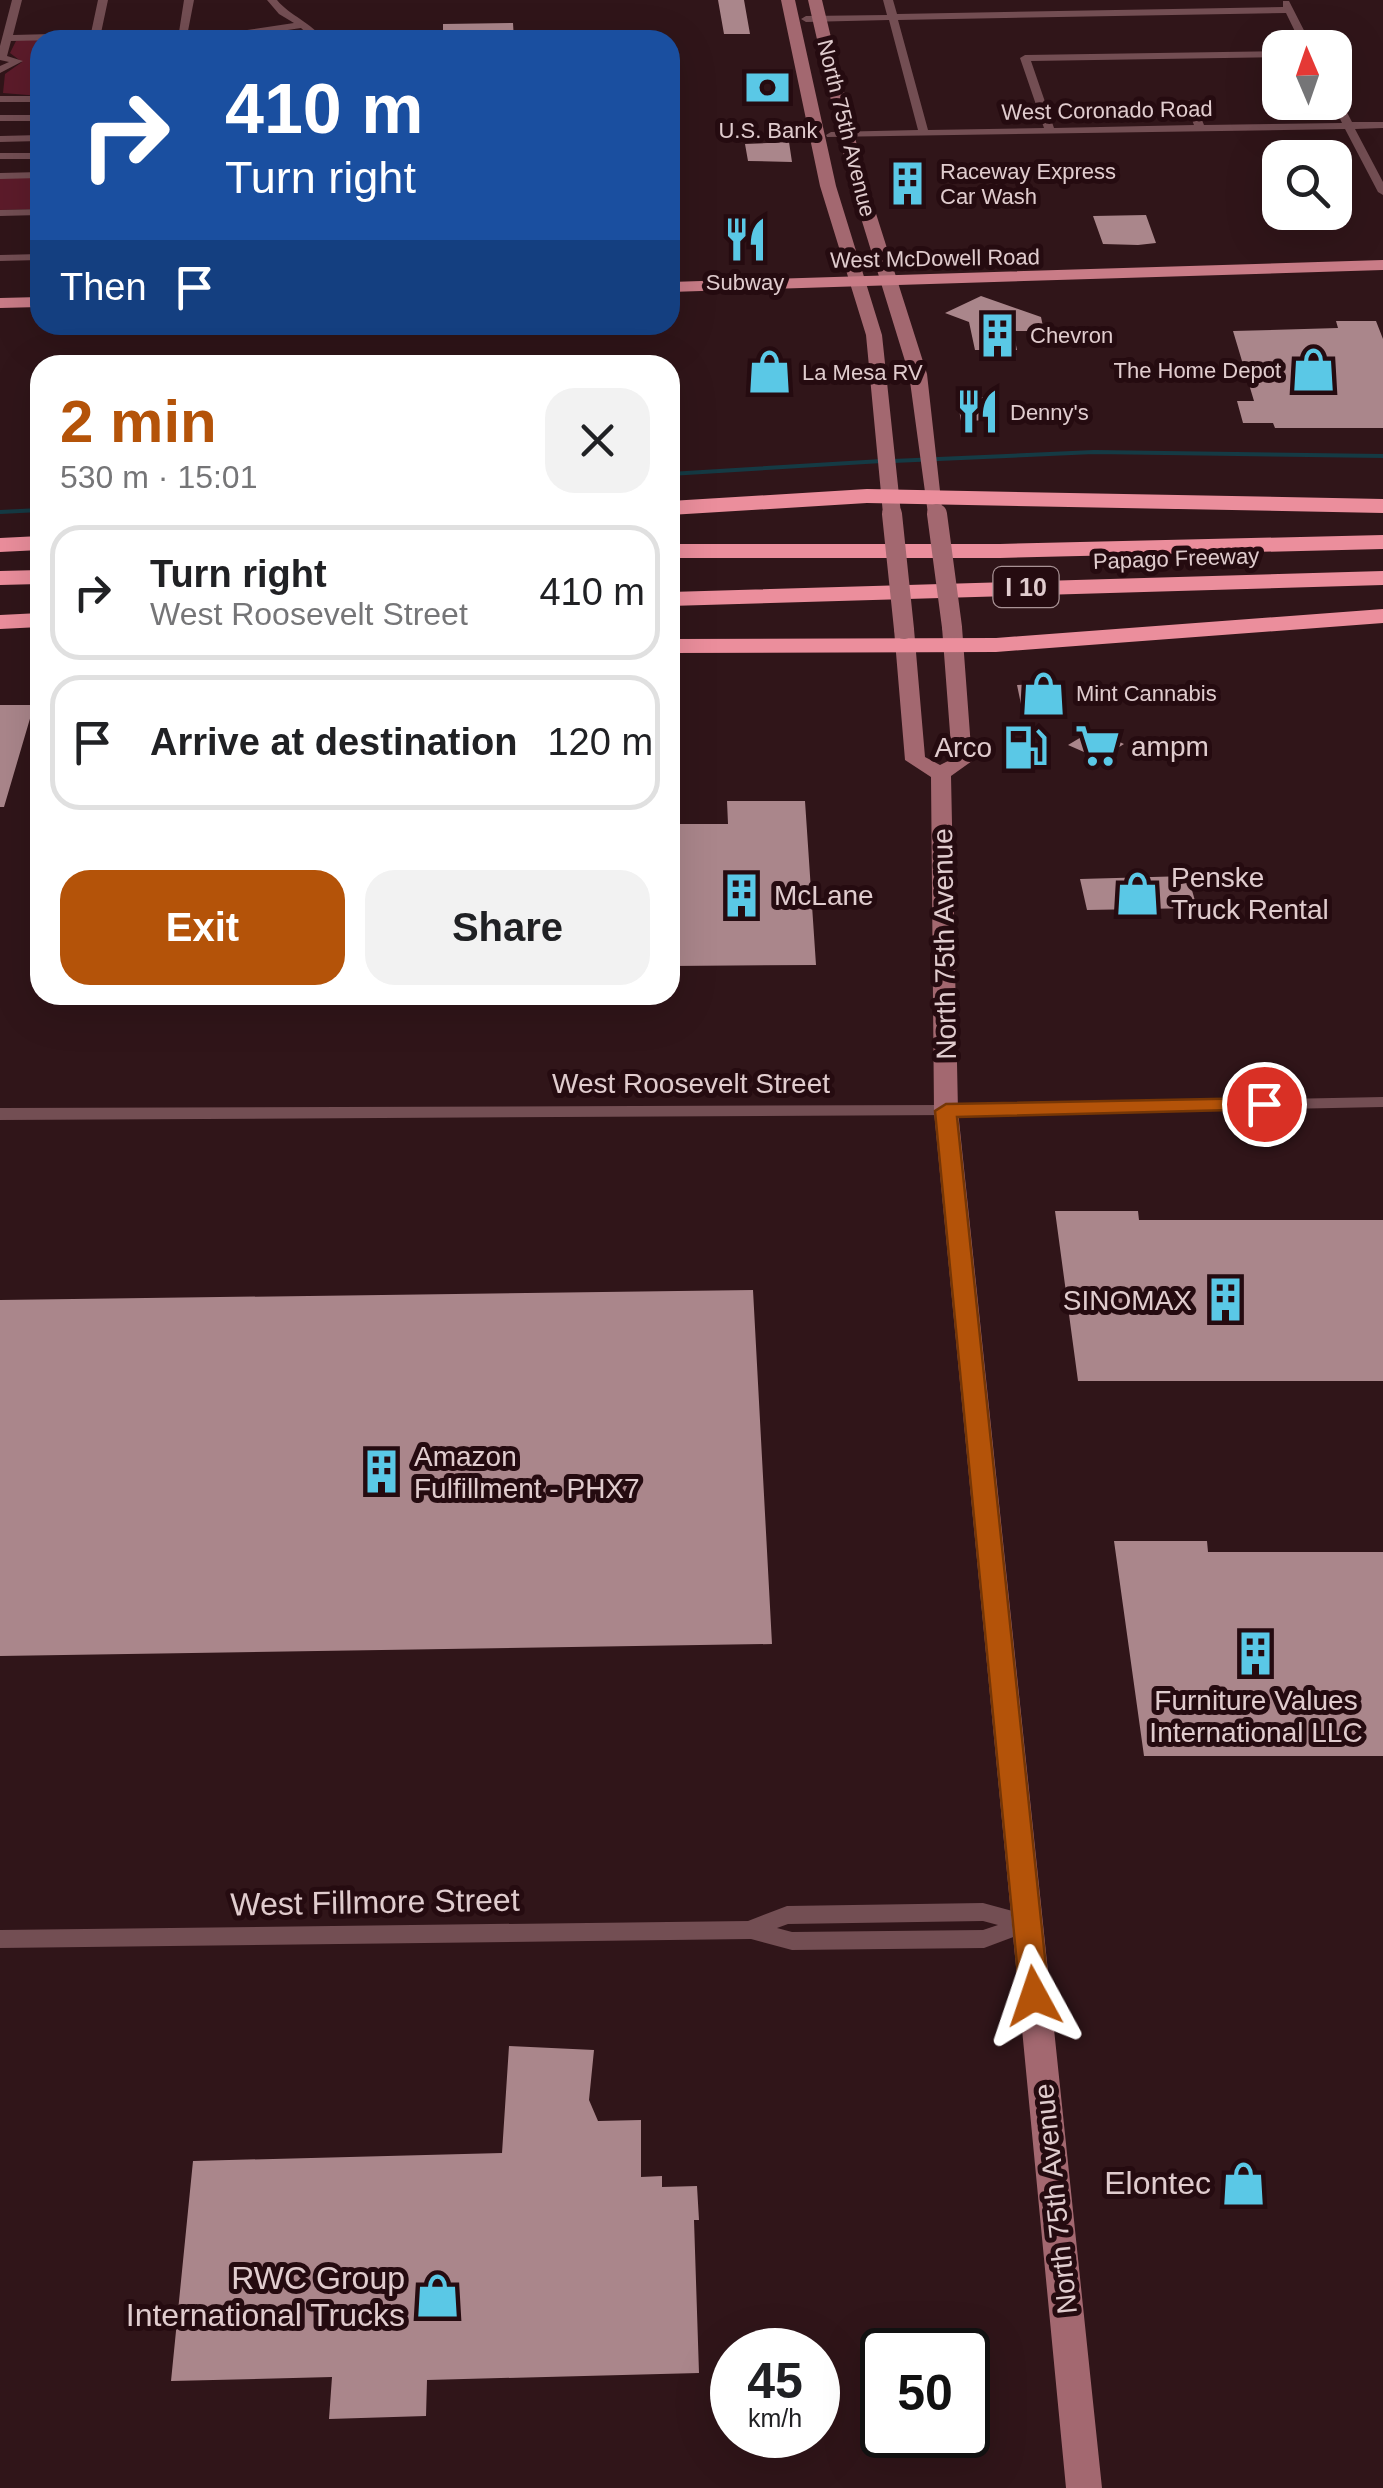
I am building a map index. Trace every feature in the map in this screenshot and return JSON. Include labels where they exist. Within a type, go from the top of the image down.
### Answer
[{"type":"highway","points":[[680,508],[1383,506]]},
{"type":"highway","name":"Papago Freeway","points":[[680,552],[1000,551],[1383,542]]},
{"type":"highway","points":[[0,545],[30,544]]},
{"type":"highway","points":[[0,560],[30,560]]},
{"type":"highway","points":[[0,578],[30,577]]},
{"type":"highway","name":"Papago Freeway","points":[[680,599],[1383,578]]},
{"type":"highway","points":[[0,602],[30,602]]},
{"type":"highway","points":[[680,646],[1383,616]]},
{"type":"highway","points":[[0,622],[30,620]]},
{"type":"highway","points":[[0,638],[30,639]]},
{"type":"main road","name":"North 75th Avenue","points":[[788,0],[828,186],[874,336],[915,760],[941,774]]},
{"type":"main road","name":"North 75th Avenue","points":[[816,0],[813,18],[838,135],[889,276],[918,374],[952,637],[962,760],[941,774]]},
{"type":"main road","name":"West McDowell Road","points":[[680,275],[1185,274],[1201,270],[1383,265]]},
{"type":"main road","name":"West McDowell Road","points":[[680,286],[858,276]]},
{"type":"main road","points":[[0,292],[30,291]]},
{"type":"main road","points":[[0,303],[30,302]]},
{"type":"main road","points":[[880,388],[906,403],[913,433],[927,446]]},
{"type":"main road","name":"North 75th Avenue","points":[[941,774],[946,1111],[1084,2488]]},
{"type":"street","points":[[0,70],[18,63],[1,57],[18,0]]},
{"type":"street","points":[[97,30],[103,0]]},
{"type":"street","points":[[184,30],[189,0]]},
{"type":"street","points":[[272,0],[279,11],[308,30]]},
{"type":"street","points":[[888,0],[924,133]]},
{"type":"street","points":[[813,18],[1287,5],[1299,30]]},
{"type":"street","points":[[277,30],[302,25]]},
{"type":"street","points":[[7,38],[30,37]]},
{"type":"street","points":[[1050,131],[1026,58],[1262,54]]},
{"type":"street","points":[[0,99],[30,99]]},
{"type":"street","points":[[1190,103],[1200,128]]},
{"type":"street","points":[[0,118],[30,118]]},
{"type":"street","points":[[1346,120],[1383,192]]},
{"type":"street","name":"West Coronado Road","points":[[838,135],[1383,125]]},
{"type":"street","points":[[0,138],[30,138]]},
{"type":"street","points":[[0,156],[30,156]]},
{"type":"street","points":[[0,176],[30,175]]},
{"type":"street","points":[[0,213],[30,212]]},
{"type":"street","points":[[0,258],[30,258]]},
{"type":"street","name":"West Roosevelt Street","points":[[0,1114],[946,1111],[1383,1102]]},
{"type":"street","name":"West Fillmore Street","points":[[751,1930],[788,1916],[983,1912],[1027,1923]]},
{"type":"street","points":[[872,1914],[872,1940]]},
{"type":"street","name":"West Fillmore Street","points":[[0,1939],[751,1930],[792,1941],[984,1939],[1027,1923]]},
{"type":"shaded area","points":[[30,40],[30,95],[3,93],[5,74],[22,62],[10,53],[16,41]]},
{"type":"shaded area","points":[[0,177],[30,177],[30,209],[0,210]]},
{"type":"building","points":[[718,0],[744,0],[750,34],[724,34]]},
{"type":"building","points":[[513,23],[513,30],[443,30],[443,24]]},
{"type":"building","points":[[789,142],[792,162],[748,161],[745,144]]},
{"type":"building","name":"Raceway Express Car Wash","points":[[919,174],[925,197],[894,193],[890,175]]},
{"type":"building","points":[[1146,215],[1156,243],[1138,245],[1103,244],[1093,216]]},
{"type":"building","points":[[981,296],[1041,317],[1044,331],[1013,331],[1017,350],[975,350],[969,322],[945,313]]},
{"type":"building","name":"The Home Depot","points":[[1336,321],[1376,321],[1383,339],[1383,428],[1275,428],[1273,423],[1243,423],[1237,401],[1254,401],[1233,331],[1338,328]]},
{"type":"building","name":"Denny's","points":[[991,397],[996,420],[961,421],[957,398]]},
{"type":"building","name":"Mint Cannabis","points":[[1059,683],[1065,708],[1022,709],[1017,685]]},
{"type":"building","points":[[0,705],[30,705],[30,719],[4,807],[0,807]]},
{"type":"building","name":"ampm","points":[[1093,730],[1124,744],[1100,759],[1068,745]]},
{"type":"building","name":"McLane","points":[[727,801],[805,801],[816,965],[680,966],[680,824],[728,824]]},
{"type":"building","name":"Penske Truck Rental","points":[[1188,876],[1197,908],[1087,910],[1080,879]]},
{"type":"building","name":"SINOMAX","points":[[1055,1211],[1138,1211],[1139,1220],[1383,1220],[1383,1381],[1078,1381]]},
{"type":"building","name":"Amazon Fulfillment - PHX7","points":[[753,1290],[772,1644],[0,1656],[0,1300]]},
{"type":"building","name":"Furniture Values International LLC","points":[[1114,1541],[1207,1541],[1208,1552],[1383,1552],[1383,1756],[1144,1756]]},
{"type":"building","name":"RWC Group International Trucks","points":[[509,2046],[594,2050],[589,2100],[598,2121],[641,2120],[641,2177],[662,2176],[662,2187],[697,2186],[699,2220],[694,2220],[699,2373],[427,2380],[426,2416],[329,2419],[332,2377],[171,2381],[193,2161],[502,2153]]},
{"type":"waterway","points":[[893,461],[1094,452],[1383,456]]},
{"type":"waterway","points":[[680,473],[882,461]]},
{"type":"waterway","points":[[0,512],[30,510]]},
{"type":"place","name":"U.S. Bank","points":[[768,88]]},
{"type":"place","name":"Raceway Express Car Wash","points":[[907,184]]},
{"type":"place","name":"Subway","points":[[745,240]]},
{"type":"place","name":"Chevron","points":[[997,335]]},
{"type":"place","name":"The Home Depot","points":[[1314,370]]},
{"type":"place","name":"La Mesa RV","points":[[769,372]]},
{"type":"place","name":"Denny's","points":[[977,412]]},
{"type":"place","name":"Mint Cannabis","points":[[1043,693]]},
{"type":"place","name":"ampm","points":[[1098,746]]},
{"type":"place","name":"Arco","points":[[1025,747]]},
{"type":"place","name":"Penske Truck Rental","points":[[1138,893]]},
{"type":"place","name":"McLane","points":[[741,895]]},
{"type":"place","name":"SINOMAX","points":[[1225,1300]]},
{"type":"place","name":"Amazon Fulfillment - PHX7","points":[[381,1472]]},
{"type":"place","name":"Furniture Values International LLC","points":[[1256,1654]]},
{"type":"place","name":"Elontec","points":[[1244,2183]]},
{"type":"place","name":"RWC Group International Trucks","points":[[438,2296]]},
{"type":"route","points":[[1034,1996],[946,1111],[1264,1104]]}]
